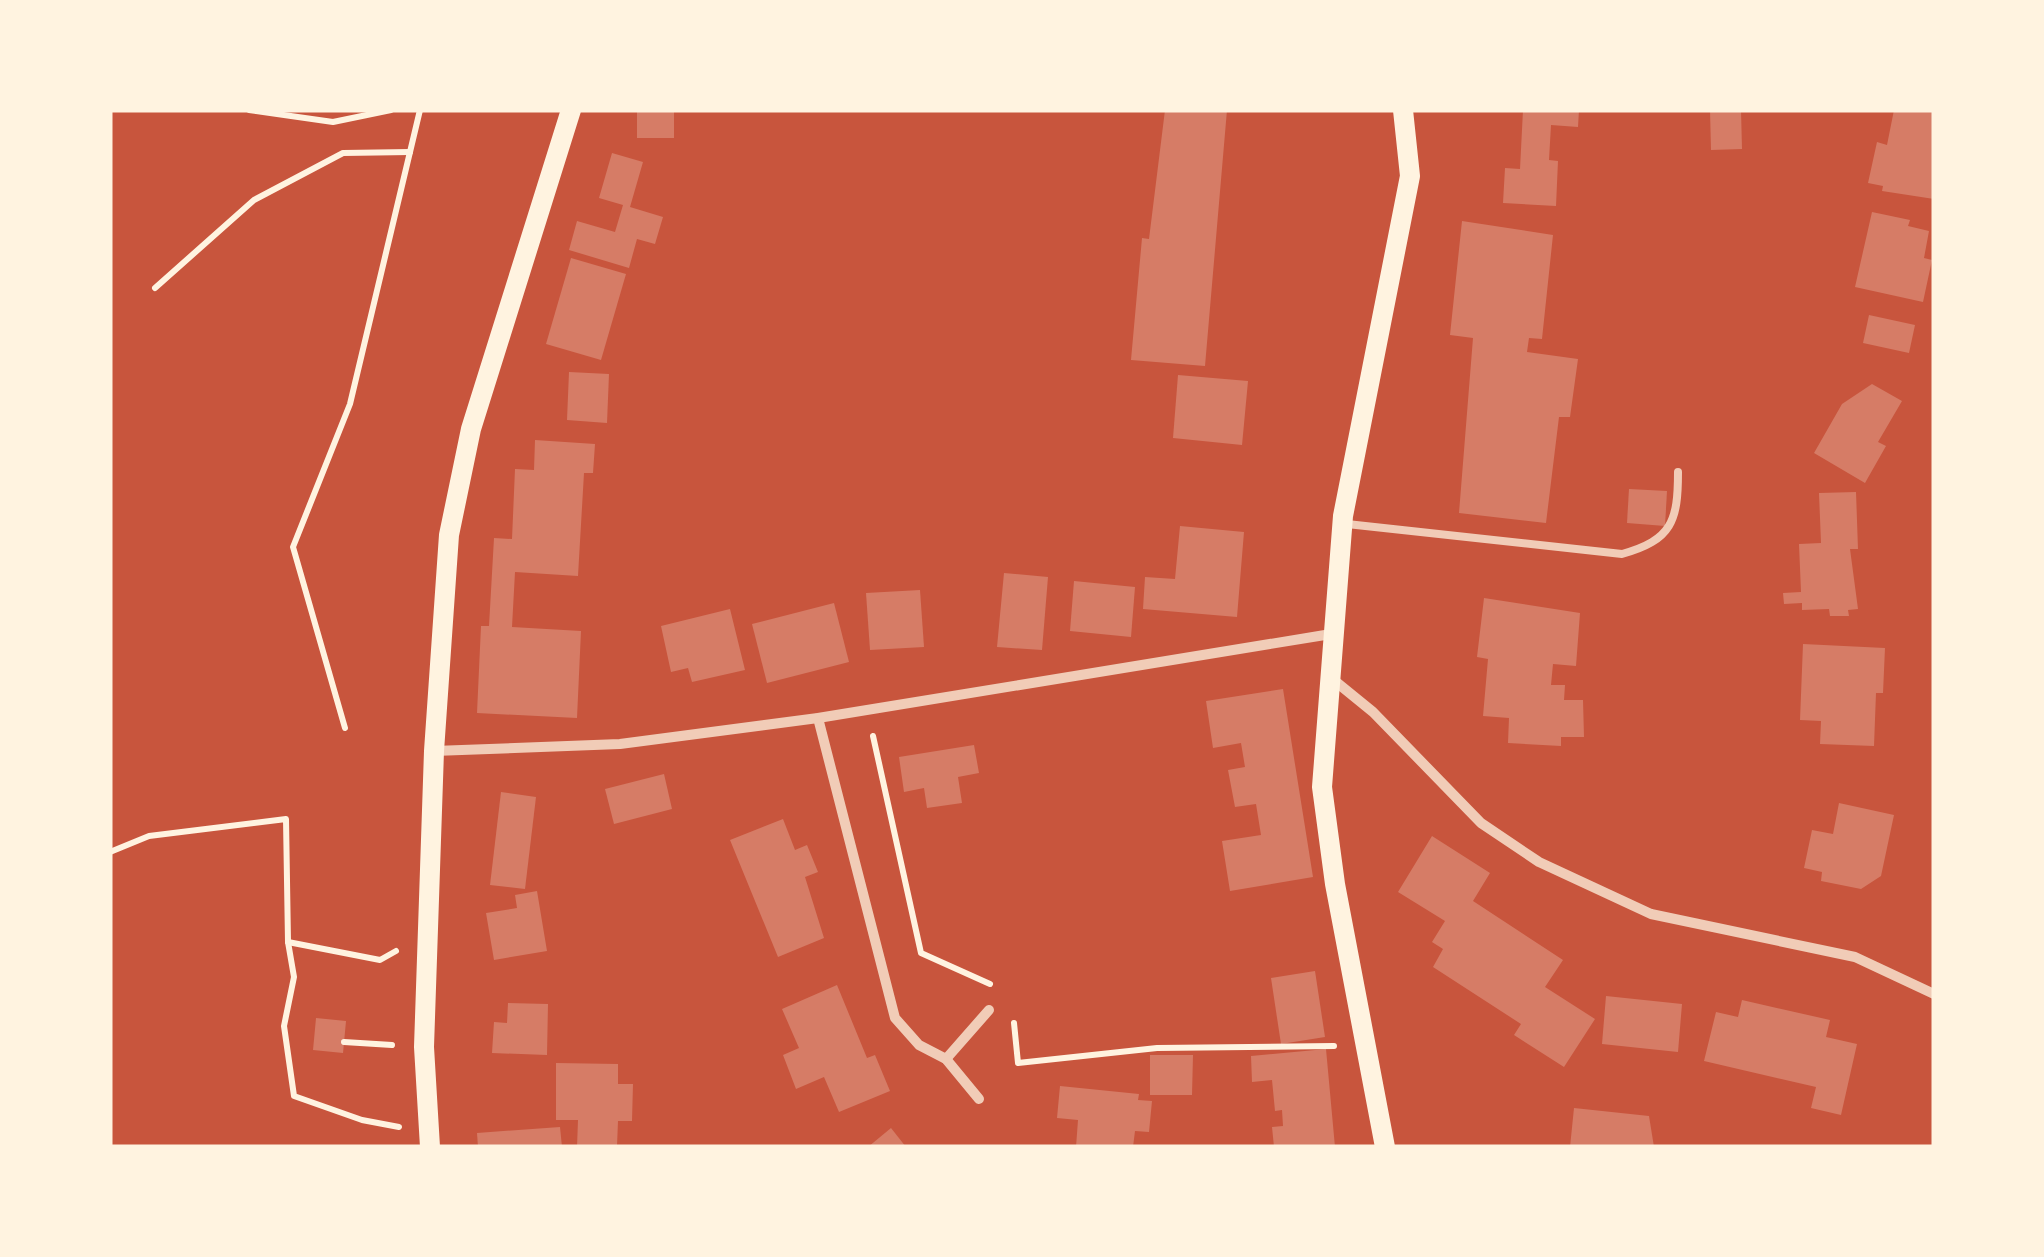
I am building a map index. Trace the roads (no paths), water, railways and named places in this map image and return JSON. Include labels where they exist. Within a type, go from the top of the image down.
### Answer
[{"type":"main road","points":[[429,1140],[424,1047],[431,930],[434,752],[449,534],[471,429],[571,110]]},
{"type":"main road","points":[[1385,1147],[1335,884],[1322,786],[1342,524],[1410,176],[1403,110]]},
{"type":"street","points":[[434,752],[620,744],[818,718],[1331,634]]},
{"type":"street","points":[[1328,676],[1373,712],[1481,823],[1539,862],[1651,914],[1855,957],[1934,994]]},
{"type":"street","points":[[818,718],[895,1018],[919,1045],[946,1059],[979,1098]]},
{"type":"street","points":[[946,1059],[989,1010]]},
{"type":"lane","points":[[1342,524],[1622,554],[1650,546],[1674,519],[1678,472]]}]
